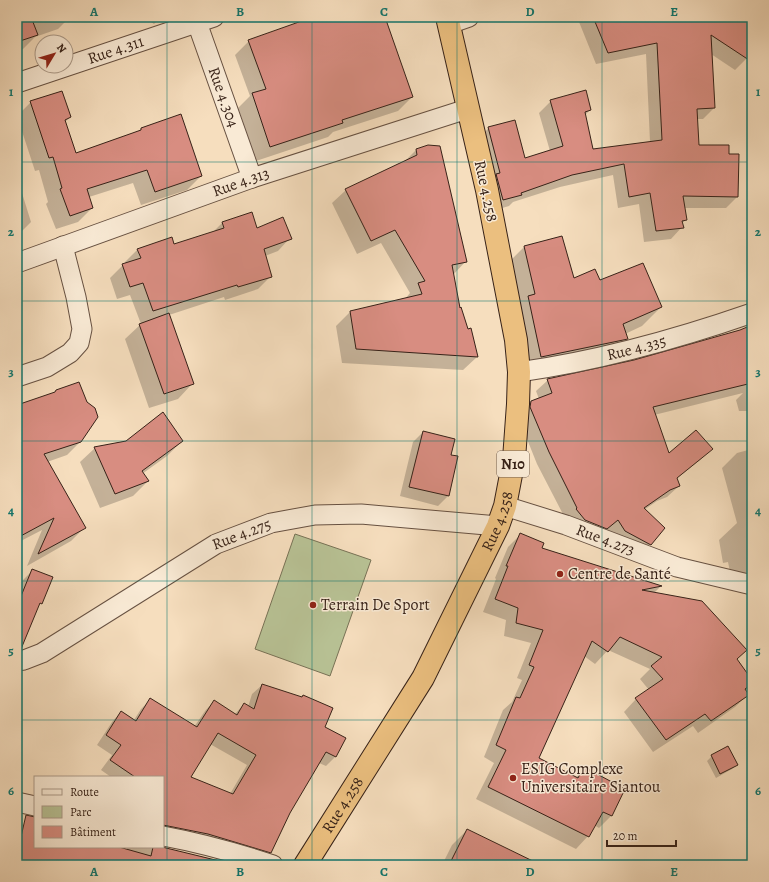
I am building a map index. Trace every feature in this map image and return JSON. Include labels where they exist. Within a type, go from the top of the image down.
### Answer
[{"type":"highway","name":"Rue 4.258","points":[[305,865],[423,678],[498,526],[505,506],[514,459],[519,372],[516,340],[486,190],[467,109],[455,19]]},
{"type":"street","name":"Rue 4.311","points":[[17,83],[202,19]]},
{"type":"street","name":"Rue 4.304","points":[[202,19],[252,178]]},
{"type":"street","name":"Rue 4.313","points":[[17,263],[252,178],[467,109]]},
{"type":"street","points":[[17,377],[47,367],[70,353],[79,343],[82,329],[76,297],[63,246]]},
{"type":"street","name":"Rue 4.335","points":[[519,372],[550,368],[639,347],[752,313]]},
{"type":"street","name":"Rue 4.273","points":[[505,506],[566,525],[677,567],[752,585]]},
{"type":"street","name":"Rue 4.275","points":[[17,660],[24,660],[42,653],[216,544],[271,523],[315,515],[361,514],[498,526]]},
{"type":"street","points":[[17,802],[34,806]]},
{"type":"street","points":[[164,836],[234,852],[273,865]]},
{"type":"green space","name":"Terrain De Sport","points":[[295,534],[371,560],[330,676],[255,649]]},
{"type":"building","points":[[17,17],[31,17],[38,34],[34,34],[34,36],[17,42]]},
{"type":"building","points":[[313,17],[385,17],[413,97],[342,120],[343,123],[270,147],[252,93],[266,89],[248,40]]},
{"type":"building","points":[[593,17],[752,17],[752,62],[711,35],[715,108],[697,109],[699,145],[729,145],[729,154],[739,154],[738,197],[683,196],[687,220],[682,221],[684,228],[656,231],[650,193],[629,197],[624,164],[572,175],[521,193],[522,195],[503,200],[496,174],[500,173],[488,127],[515,120],[525,158],[563,146],[550,100],[586,90],[591,110],[585,112],[593,149],[662,140],[657,43],[608,53]]},
{"type":"building","points":[[62,91],[71,117],[65,120],[76,153],[181,114],[202,176],[155,192],[147,170],[87,189],[93,208],[70,216],[60,189],[62,188],[53,157],[49,158],[30,101]]},
{"type":"building","points":[[428,145],[440,146],[467,262],[452,265],[460,308],[461,307],[468,329],[471,328],[478,357],[356,349],[350,311],[422,294],[418,283],[425,281],[395,230],[371,241],[345,189],[417,155],[416,149]]},
{"type":"building","points":[[252,212],[257,228],[283,217],[292,239],[264,249],[272,277],[238,287],[237,285],[153,311],[143,283],[130,287],[122,264],[141,258],[137,249],[172,237],[174,244],[224,228],[222,222]]},
{"type":"building","points":[[562,236],[574,278],[595,269],[600,280],[643,263],[662,307],[623,324],[628,339],[541,357],[528,296],[535,294],[524,246]]},
{"type":"building","points":[[169,313],[194,384],[164,394],[139,324]]},
{"type":"building","points":[[752,325],[752,383],[653,407],[669,453],[696,430],[713,449],[677,478],[680,486],[670,490],[644,508],[665,528],[651,545],[625,531],[618,520],[607,529],[585,520],[576,509],[577,508],[549,452],[530,407],[531,401],[552,393],[547,379],[634,360],[740,330]]},
{"type":"building","points":[[79,382],[87,402],[95,408],[98,417],[81,442],[44,454],[86,528],[38,554],[54,518],[17,538],[17,405]]},
{"type":"building","points":[[163,412],[183,441],[142,471],[149,481],[115,494],[94,447],[126,441]]},
{"type":"building","points":[[423,431],[455,439],[451,455],[458,456],[449,496],[409,487]]},
{"type":"building","points":[[520,533],[544,543],[542,548],[662,586],[642,590],[702,601],[747,650],[737,659],[752,680],[752,684],[745,689],[749,695],[711,721],[705,714],[666,740],[635,698],[663,679],[651,666],[662,657],[620,637],[608,652],[592,641],[539,758],[578,778],[584,767],[625,789],[612,816],[603,812],[589,837],[488,787],[506,750],[496,745],[516,697],[520,698],[534,667],[529,665],[543,630],[516,623],[518,608],[495,599],[508,566],[506,566]]},
{"type":"building","points":[[32,569],[53,577],[42,604],[40,603],[21,649],[17,650],[17,606]]},
{"type":"building","points":[[262,684],[302,697],[303,695],[333,708],[325,727],[346,738],[336,757],[326,752],[290,813],[271,853],[208,834],[164,825],[164,776],[134,776],[110,760],[121,745],[106,735],[121,711],[136,721],[150,698],[197,727],[214,700],[237,715],[244,703],[254,709]],"holes":[[[218,733],[256,755],[233,794],[191,777]]]},
{"type":"building","points":[[728,746],[738,765],[720,774],[711,755]]},
{"type":"building","points":[[26,815],[34,817],[34,848],[123,848],[151,856],[153,848],[164,847],[236,865],[17,865],[17,854]]},
{"type":"building","points":[[467,829],[541,865],[449,865]]},
{"type":"place","name":"Centre de Santé","points":[[560,574]]},
{"type":"place","name":"Terrain De Sport","points":[[313,605]]},
{"type":"place","name":"ESIG Complexe Universitaire Siantou","points":[[513,778]]}]
